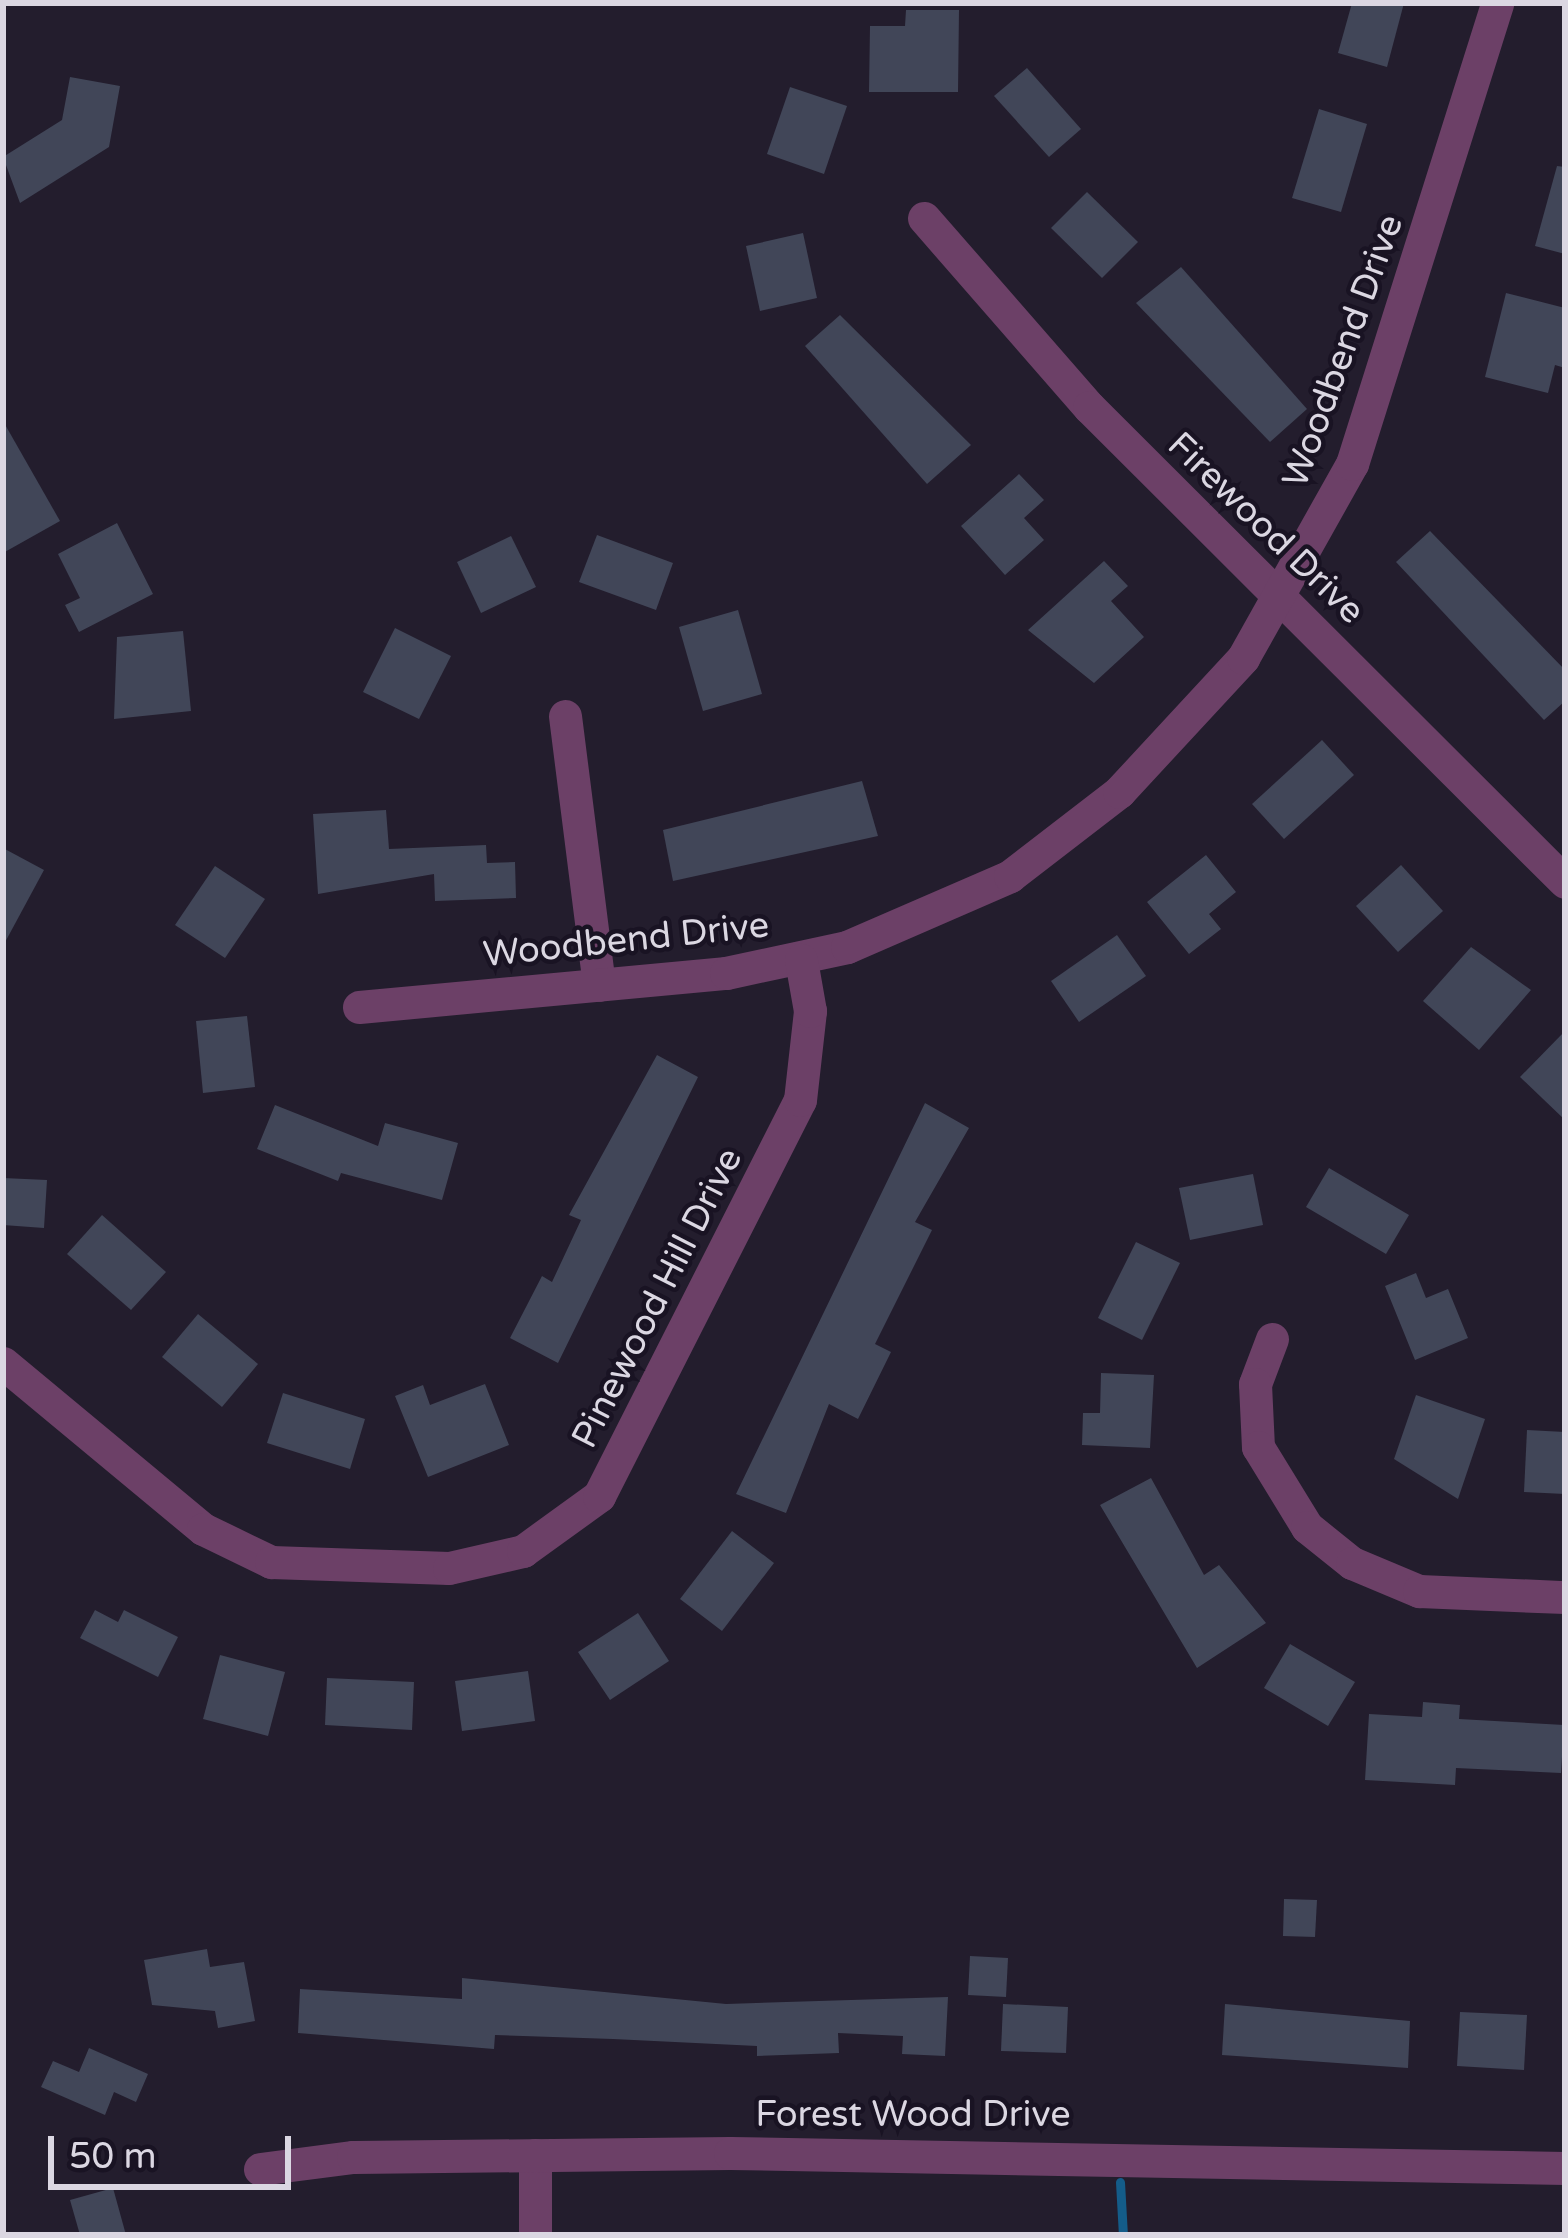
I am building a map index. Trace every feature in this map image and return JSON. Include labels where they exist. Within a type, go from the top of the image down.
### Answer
[{"type":"street","name":"Woodbend Drive","points":[[359,1007],[801,960],[947,905],[1060,841],[1168,746],[1282,595],[1352,464],[1497,3]]},
{"type":"street","name":"Firewood Drive","points":[[924,218],[1089,407],[1565,882]]},
{"type":"street","points":[[565,716],[599,985]]},
{"type":"street","name":"Pinewood Hill Drive","points":[[3,1363],[203,1529],[272,1562],[449,1568],[523,1551],[599,1496],[800,1100],[810,1011],[801,960]]},
{"type":"street","points":[[1273,1339],[1255,1384],[1258,1447],[1307,1527],[1352,1563],[1419,1592],[1565,1597]]},
{"type":"street","points":[[535,2155],[536,2235]]},
{"type":"street","name":"Forest Wood Drive","points":[[260,2169],[535,2155],[1228,2155],[1565,2168]]},
{"type":"building","points":[[1352,3],[1404,3],[1387,67],[1338,53]]},
{"type":"building","points":[[906,10],[959,10],[958,92],[869,92],[870,26],[905,26]]},
{"type":"building","points":[[1027,68],[1081,129],[1049,157],[994,96]]},
{"type":"building","points":[[70,77],[120,86],[109,147],[20,203],[3,157],[62,120]]},
{"type":"building","points":[[790,87],[847,106],[824,174],[767,154]]},
{"type":"building","points":[[1319,109],[1367,124],[1341,212],[1292,198]]},
{"type":"building","points":[[1557,166],[1565,167],[1565,254],[1535,246]]},
{"type":"building","points":[[1087,192],[1138,242],[1102,278],[1051,228]]},
{"type":"building","points":[[803,233],[817,298],[760,311],[746,246]]},
{"type":"building","points":[[1181,267],[1307,409],[1270,442],[1136,303]]},
{"type":"building","points":[[1506,293],[1565,308],[1565,368],[1555,365],[1548,393],[1485,377]]},
{"type":"building","points":[[840,315],[971,445],[927,484],[805,346]]},
{"type":"building","points":[[3,421],[60,521],[3,553]]},
{"type":"building","points":[[1019,474],[1044,500],[1024,518],[1044,540],[1005,575],[961,526]]},
{"type":"building","points":[[117,523],[153,594],[79,632],[65,605],[80,598],[58,554]]},
{"type":"building","points":[[1430,531],[1565,670],[1565,701],[1544,720],[1396,562]]},
{"type":"building","points":[[597,535],[673,563],[656,610],[579,582]]},
{"type":"building","points":[[511,536],[536,587],[481,613],[457,562]]},
{"type":"building","points":[[1104,561],[1128,586],[1111,601],[1144,637],[1094,683],[1028,630]]},
{"type":"building","points":[[738,610],[762,694],[703,711],[679,627]]},
{"type":"building","points":[[395,628],[451,656],[419,719],[363,692]]},
{"type":"building","points":[[183,631],[191,711],[114,719],[117,637]]},
{"type":"building","points":[[1322,740],[1354,775],[1284,839],[1252,804]]},
{"type":"building","points":[[862,781],[878,836],[673,881],[663,830]]},
{"type":"building","points":[[386,810],[389,849],[486,845],[487,863],[515,862],[516,898],[435,901],[434,874],[318,894],[313,814]]},
{"type":"building","points":[[3,848],[44,870],[3,946]]},
{"type":"building","points":[[1206,855],[1236,892],[1209,914],[1221,929],[1189,954],[1147,902]]},
{"type":"building","points":[[1401,865],[1443,911],[1398,952],[1356,906]]},
{"type":"building","points":[[215,866],[265,899],[225,958],[175,925]]},
{"type":"building","points":[[1117,935],[1146,976],[1079,1022],[1051,981]]},
{"type":"building","points":[[1471,947],[1531,990],[1479,1050],[1423,1001]]},
{"type":"building","points":[[247,1016],[255,1087],[203,1093],[196,1021]]},
{"type":"building","points":[[1565,1031],[1565,1120],[1520,1077]]},
{"type":"building","points":[[657,1055],[698,1077],[558,1363],[510,1338],[542,1276],[552,1282],[581,1220],[569,1215]]},
{"type":"building","points":[[925,1103],[969,1128],[915,1222],[932,1230],[875,1344],[891,1352],[858,1419],[829,1404],[786,1513],[736,1494]]},
{"type":"building","points":[[275,1105],[378,1146],[385,1123],[458,1143],[442,1200],[341,1173],[338,1181],[257,1149]]},
{"type":"building","points":[[1329,1168],[1409,1215],[1386,1254],[1306,1207]]},
{"type":"building","points":[[1253,1174],[1263,1225],[1190,1240],[1179,1188]]},
{"type":"building","points":[[3,1178],[47,1180],[44,1228],[3,1225]]},
{"type":"building","points":[[102,1215],[166,1272],[131,1310],[67,1254]]},
{"type":"building","points":[[1136,1242],[1180,1263],[1142,1340],[1098,1318]]},
{"type":"building","points":[[1416,1273],[1426,1298],[1448,1289],[1468,1338],[1415,1360],[1385,1286]]},
{"type":"building","points":[[198,1314],[258,1364],[222,1407],[162,1357]]},
{"type":"building","points":[[1101,1373],[1154,1375],[1150,1448],[1082,1445],[1083,1413],[1100,1413]]},
{"type":"building","points":[[485,1384],[509,1445],[428,1477],[395,1396],[423,1385],[430,1405]]},
{"type":"building","points":[[283,1393],[365,1419],[350,1469],[267,1443]]},
{"type":"building","points":[[1416,1395],[1485,1419],[1458,1499],[1394,1459]]},
{"type":"building","points":[[1527,1430],[1565,1432],[1565,1494],[1524,1492]]},
{"type":"building","points":[[1151,1478],[1204,1575],[1219,1565],[1266,1623],[1197,1668],[1100,1505]]},
{"type":"building","points":[[732,1531],[774,1563],[722,1631],[680,1599]]},
{"type":"building","points":[[95,1610],[118,1622],[124,1610],[178,1637],[158,1677],[80,1638]]},
{"type":"building","points":[[638,1613],[669,1661],[610,1700],[578,1652]]},
{"type":"building","points":[[1290,1644],[1355,1682],[1328,1726],[1264,1688]]},
{"type":"building","points":[[220,1655],[285,1672],[268,1736],[203,1719]]},
{"type":"building","points":[[528,1671],[535,1721],[462,1731],[455,1681]]},
{"type":"building","points":[[327,1678],[414,1682],[412,1730],[325,1725]]},
{"type":"building","points":[[1423,1702],[1460,1705],[1459,1719],[1564,1725],[1561,1773],[1456,1768],[1455,1785],[1365,1780],[1369,1714],[1422,1717]]},
{"type":"building","points":[[1284,1899],[1317,1900],[1315,1937],[1283,1936]]},
{"type":"building","points":[[207,1949],[210,1967],[244,1962],[255,2021],[218,2028],[215,2011],[152,2005],[144,1960]]},
{"type":"building","points":[[970,1956],[1008,1958],[1006,1997],[968,1995]]},
{"type":"building","points":[[462,1978],[726,2004],[948,1997],[945,2056],[902,2054],[903,2036],[838,2033],[839,2053],[757,2056],[757,2046],[495,2035],[494,2049],[298,2033],[300,1989],[462,1999]]},
{"type":"building","points":[[1003,2004],[1068,2007],[1066,2053],[1001,2051]]},
{"type":"building","points":[[1225,2004],[1410,2021],[1408,2068],[1222,2055]]},
{"type":"building","points":[[1460,2012],[1527,2015],[1524,2070],[1457,2066]]},
{"type":"building","points":[[89,2048],[148,2074],[136,2102],[114,2092],[105,2115],[41,2087],[53,2061],[79,2072]]},
{"type":"building","points":[[113,2188],[126,2235],[80,2235],[70,2200]]},
{"type":"waterway","points":[[1120,2182],[1123,2235]]}]
